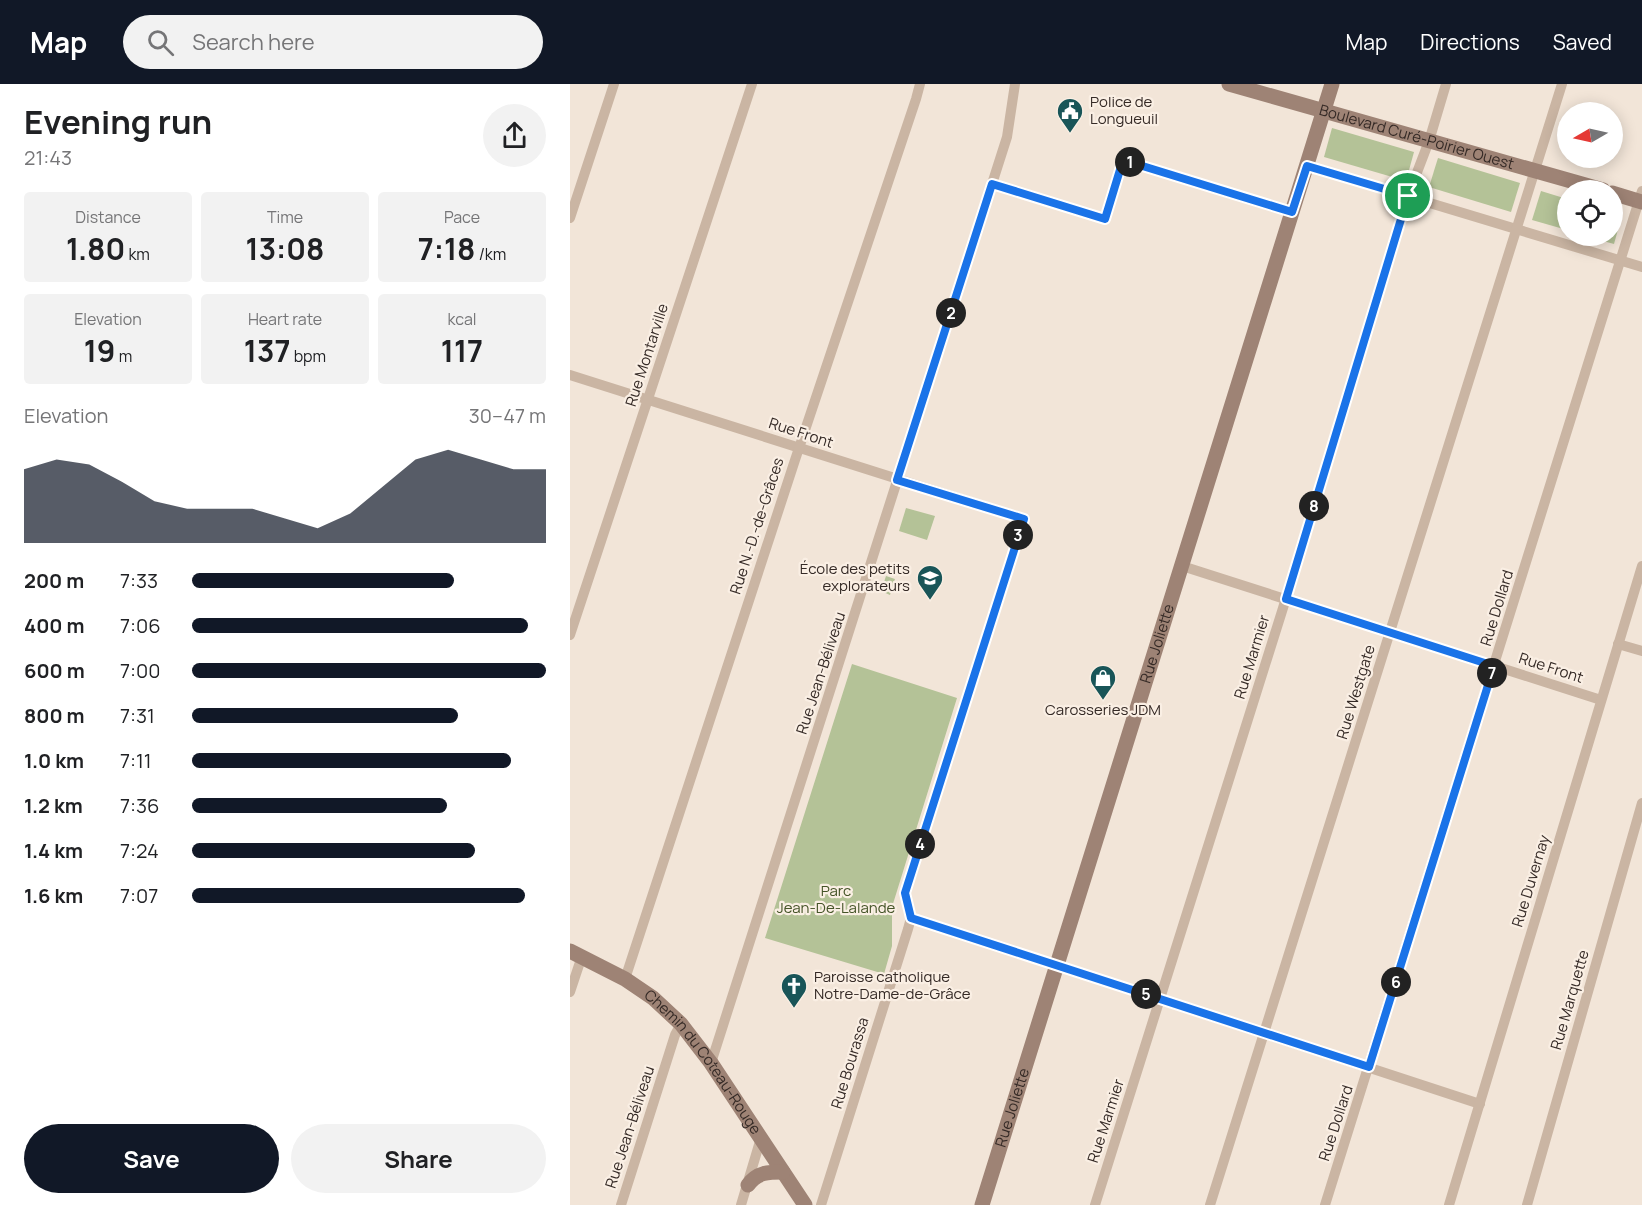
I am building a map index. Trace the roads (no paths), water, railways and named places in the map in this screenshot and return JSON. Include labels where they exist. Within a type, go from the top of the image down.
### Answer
[{"type":"street","points":[[570,218],[614,84]]},
{"type":"street","name":"Rue Montarville","points":[[570,635],[752,84]]},
{"type":"street","name":"Rue N.-D.-de-Grâces","points":[[625,979],[920,84]]},
{"type":"street","name":"Rue Jean-Béliveau","points":[[711,1063],[1007,137],[1016,84]]},
{"type":"street","name":"Boulevard Curé-Poirier Ouest","points":[[1229,84],[1568,180]]},
{"type":"street","name":"Rue Joliette","points":[[982,1205],[1332,84]]},
{"type":"street","name":"Rue Marmier","points":[[1095,1205],[1286,599],[1408,196],[1429,141],[1446,84]]},
{"type":"street","name":"Rue Westgate","points":[[1210,1205],[1266,1033],[1562,84]]},
{"type":"street","points":[[1307,166],[1642,267]]},
{"type":"street","points":[[1623,195],[1641,198]]},
{"type":"street","name":"Rue Dollard","points":[[1325,1205],[1641,198]]},
{"type":"street","name":"Rue Front","points":[[570,375],[1024,519]]},
{"type":"street","name":"Rue Bourassa","points":[[822,1205],[911,918],[905,893],[1024,519]]},
{"type":"street","name":"Rue Front","points":[[1182,566],[1601,700]]},
{"type":"street","name":"Rue Duvernay","points":[[1449,1205],[1642,567]]},
{"type":"street","points":[[1618,644],[1642,651]]},
{"type":"street","name":"Rue Marquette","points":[[1527,1205],[1642,803]]},
{"type":"street","points":[[911,918],[1480,1104]]},
{"type":"street","points":[[570,992],[576,954]]},
{"type":"street","name":"Chemin du Coteau-Rouge","points":[[576,954],[625,979],[653,998],[681,1024],[711,1063],[805,1205]]},
{"type":"street","name":"Rue Jean-Béliveau","points":[[621,1205],[675,1035],[681,1024]]},
{"type":"street","points":[[741,1205],[761,1138]]},
{"type":"street","points":[[747,1185],[761,1173],[783,1172]]},
{"type":"lane","points":[[992,184],[1105,219],[1123,160],[1292,212]]},
{"type":"place","name":"Police de Longueuil","points":[[1070,134]]},
{"type":"place","name":"École des petits explorateurs","points":[[930,601]]},
{"type":"place","name":"Carosseries JDM","points":[[1103,701]]},
{"type":"place","name":"Paroisse catholique Notre-Dame-de-Grâce","points":[[794,1009]]},
{"type":"park label","name":"Parc Jean-De-Lalande","points":[[836,900]]}]
